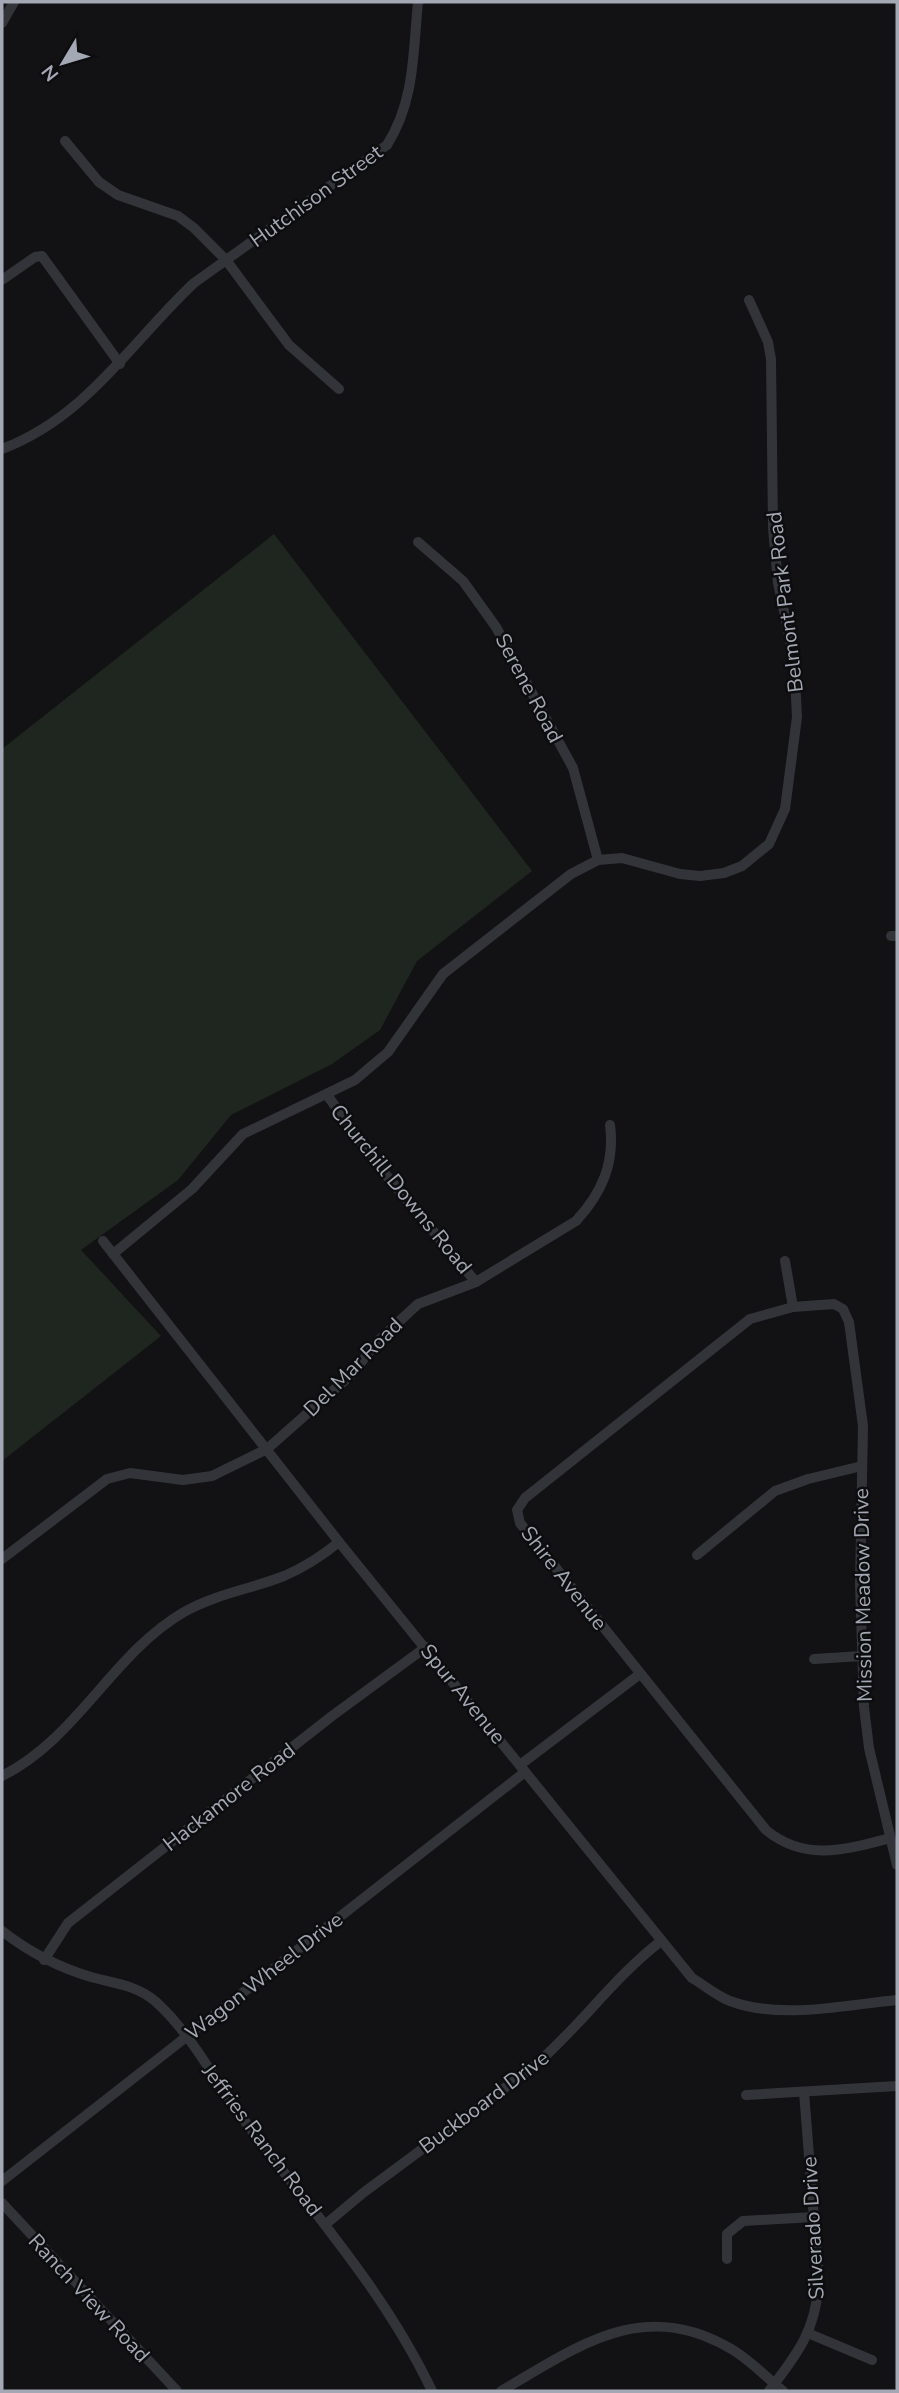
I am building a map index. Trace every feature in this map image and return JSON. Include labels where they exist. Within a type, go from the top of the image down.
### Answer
[{"type":"street","points":[[2,23],[14,2]]},
{"type":"street","name":"Hutchison Street","points":[[2,449],[41,431],[76,407],[120,364],[167,308],[194,283],[387,145],[400,125],[410,96],[418,2]]},
{"type":"street","points":[[65,141],[99,182],[118,195],[178,216],[226,260],[289,345],[339,389]]},
{"type":"street","points":[[2,280],[34,257],[42,256],[120,364]]},
{"type":"street","name":"Belmont Park Road","points":[[113,1254],[192,1189],[243,1134],[276,1115],[327,1095],[355,1080],[388,1052],[443,974],[571,874],[598,860],[622,858],[700,876],[724,873],[742,866],[769,844],[785,809],[797,717],[794,659],[778,583],[773,528],[768,342],[749,300]]},
{"type":"street","name":"Serene Road","points":[[418,542],[463,581],[496,627],[573,768],[598,860]]},
{"type":"street","name":"Churchill Downs Road","points":[[327,1095],[386,1175],[476,1282]]},
{"type":"street","name":"Del Mar Road","points":[[2,1559],[107,1479],[130,1473],[183,1480],[212,1476],[267,1449],[352,1374],[378,1341],[418,1304],[476,1282],[563,1231],[586,1210],[609,1170],[613,1147],[610,1125]]},
{"type":"street","name":"Spur Avenue","points":[[103,1241],[339,1542],[692,1978],[726,2000],[752,2008],[788,2010],[897,2000]]},
{"type":"street","points":[[785,1261],[793,1307]]},
{"type":"street","name":"Shire Avenue","points":[[849,1322],[843,1309],[834,1304],[793,1307],[750,1319],[525,1498],[517,1510],[520,1523],[766,1830],[800,1850],[827,1852],[890,1838]]},
{"type":"street","name":"Mission Meadow Drive","points":[[849,1322],[863,1426],[863,1656],[869,1748],[897,1865]]},
{"type":"street","points":[[697,1555],[775,1491],[808,1479],[862,1466]]},
{"type":"street","points":[[2,1776],[43,1750],[69,1728],[140,1646],[184,1612],[231,1590],[283,1576],[314,1562],[339,1542]]},
{"type":"street","name":"Hackamore Road","points":[[44,1960],[68,1923],[332,1716],[426,1647]]},
{"type":"street","points":[[814,1659],[863,1656]]},
{"type":"street","name":"Wagon Wheel Drive","points":[[2,2181],[186,2038],[640,1674]]},
{"type":"street","name":"Jeffries Ranch Road","points":[[2,1931],[44,1960],[90,1977],[133,1987],[154,2000],[186,2038],[242,2118],[362,2270],[397,2326],[432,2391]]},
{"type":"street","name":"Buckboard Drive","points":[[326,2224],[363,2193],[551,2052],[630,1965],[661,1941]]},
{"type":"street","points":[[746,2095],[897,2086]]},
{"type":"street","name":"Silverado Drive","points":[[775,2389],[810,2334],[817,2313],[819,2283],[804,2092]]},
{"type":"street","name":"Ranch View Road","points":[[2,2203],[177,2391]]},
{"type":"street","points":[[727,2259],[727,2234],[743,2221],[814,2217]]},
{"type":"street","points":[[501,2391],[593,2339],[638,2325],[672,2325],[708,2337],[735,2351],[775,2389]]},
{"type":"street","points":[[810,2334],[872,2360]]},
{"type":"shaded area","points":[[274,534],[532,871],[417,961],[380,1030],[332,1064],[231,1115],[178,1180],[81,1250],[161,1336],[2,1461],[2,749]]}]
